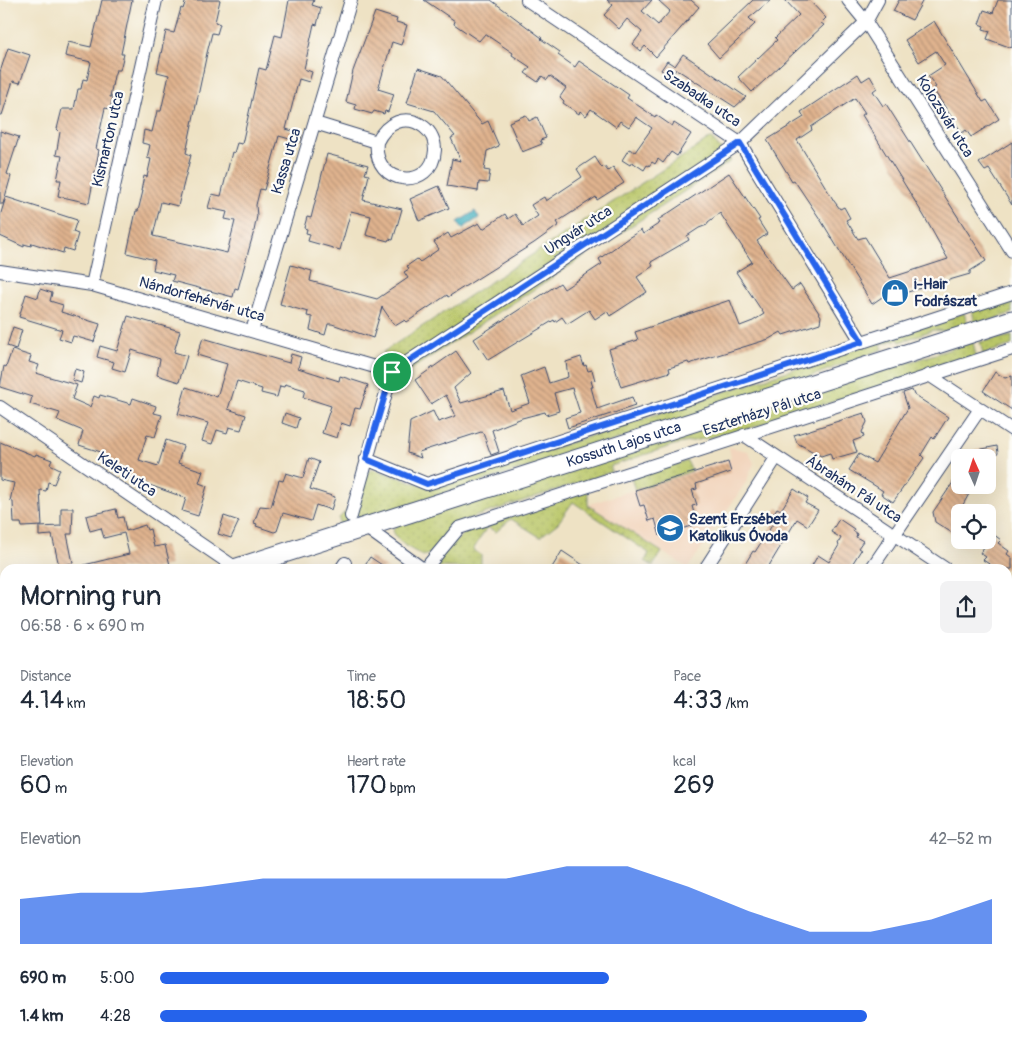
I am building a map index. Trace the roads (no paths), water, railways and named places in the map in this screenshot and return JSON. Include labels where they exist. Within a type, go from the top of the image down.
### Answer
[{"type":"street","name":"Kismarton utca","points":[[92,285],[156,0]]},
{"type":"street","name":"Kassa utca","points":[[252,331],[351,0]]},
{"type":"street","name":"Szabadka utca","points":[[527,0],[740,143],[862,342]]},
{"type":"street","name":"Kolozsvár utca","points":[[848,0],[866,22],[1012,251]]},
{"type":"street","name":"Ungvár utca","points":[[392,372],[740,143],[866,22],[878,0]]},
{"type":"street","points":[[398,121],[418,122],[432,136],[435,156],[425,172],[417,177],[399,178],[390,174],[378,160],[378,142],[382,132],[398,121]]},
{"type":"street","points":[[315,123],[378,142]]},
{"type":"street","name":"Nándorfehérvár utca","points":[[0,271],[92,285],[392,372]]},
{"type":"street","name":"Kossuth Lajos utca","points":[[366,459],[427,484],[1012,294]]},
{"type":"street","name":"Kossuth Lajos utca","points":[[245,564],[358,521],[1012,320]]},
{"type":"street","name":"Eszterházy Pál utca","points":[[428,564],[458,528],[1012,349]]},
{"type":"street","points":[[392,372],[366,459],[358,521],[417,564]]},
{"type":"street","points":[[929,375],[1012,430]]},
{"type":"street","name":"Keleti utca","points":[[0,407],[229,564]]},
{"type":"street","points":[[873,564],[980,409]]},
{"type":"street","name":"Ábrahám Pál utca","points":[[744,435],[939,564]]},
{"type":"street","points":[[708,564],[776,458]]},
{"type":"water","points":[[475,211],[479,218],[462,229],[458,222]]},
{"type":"place","name":"i-Hair Fodrászat","points":[[895,293]]},
{"type":"place","name":"Szent Erzsébet Katolikus Óvoda","points":[[670,528]]}]
